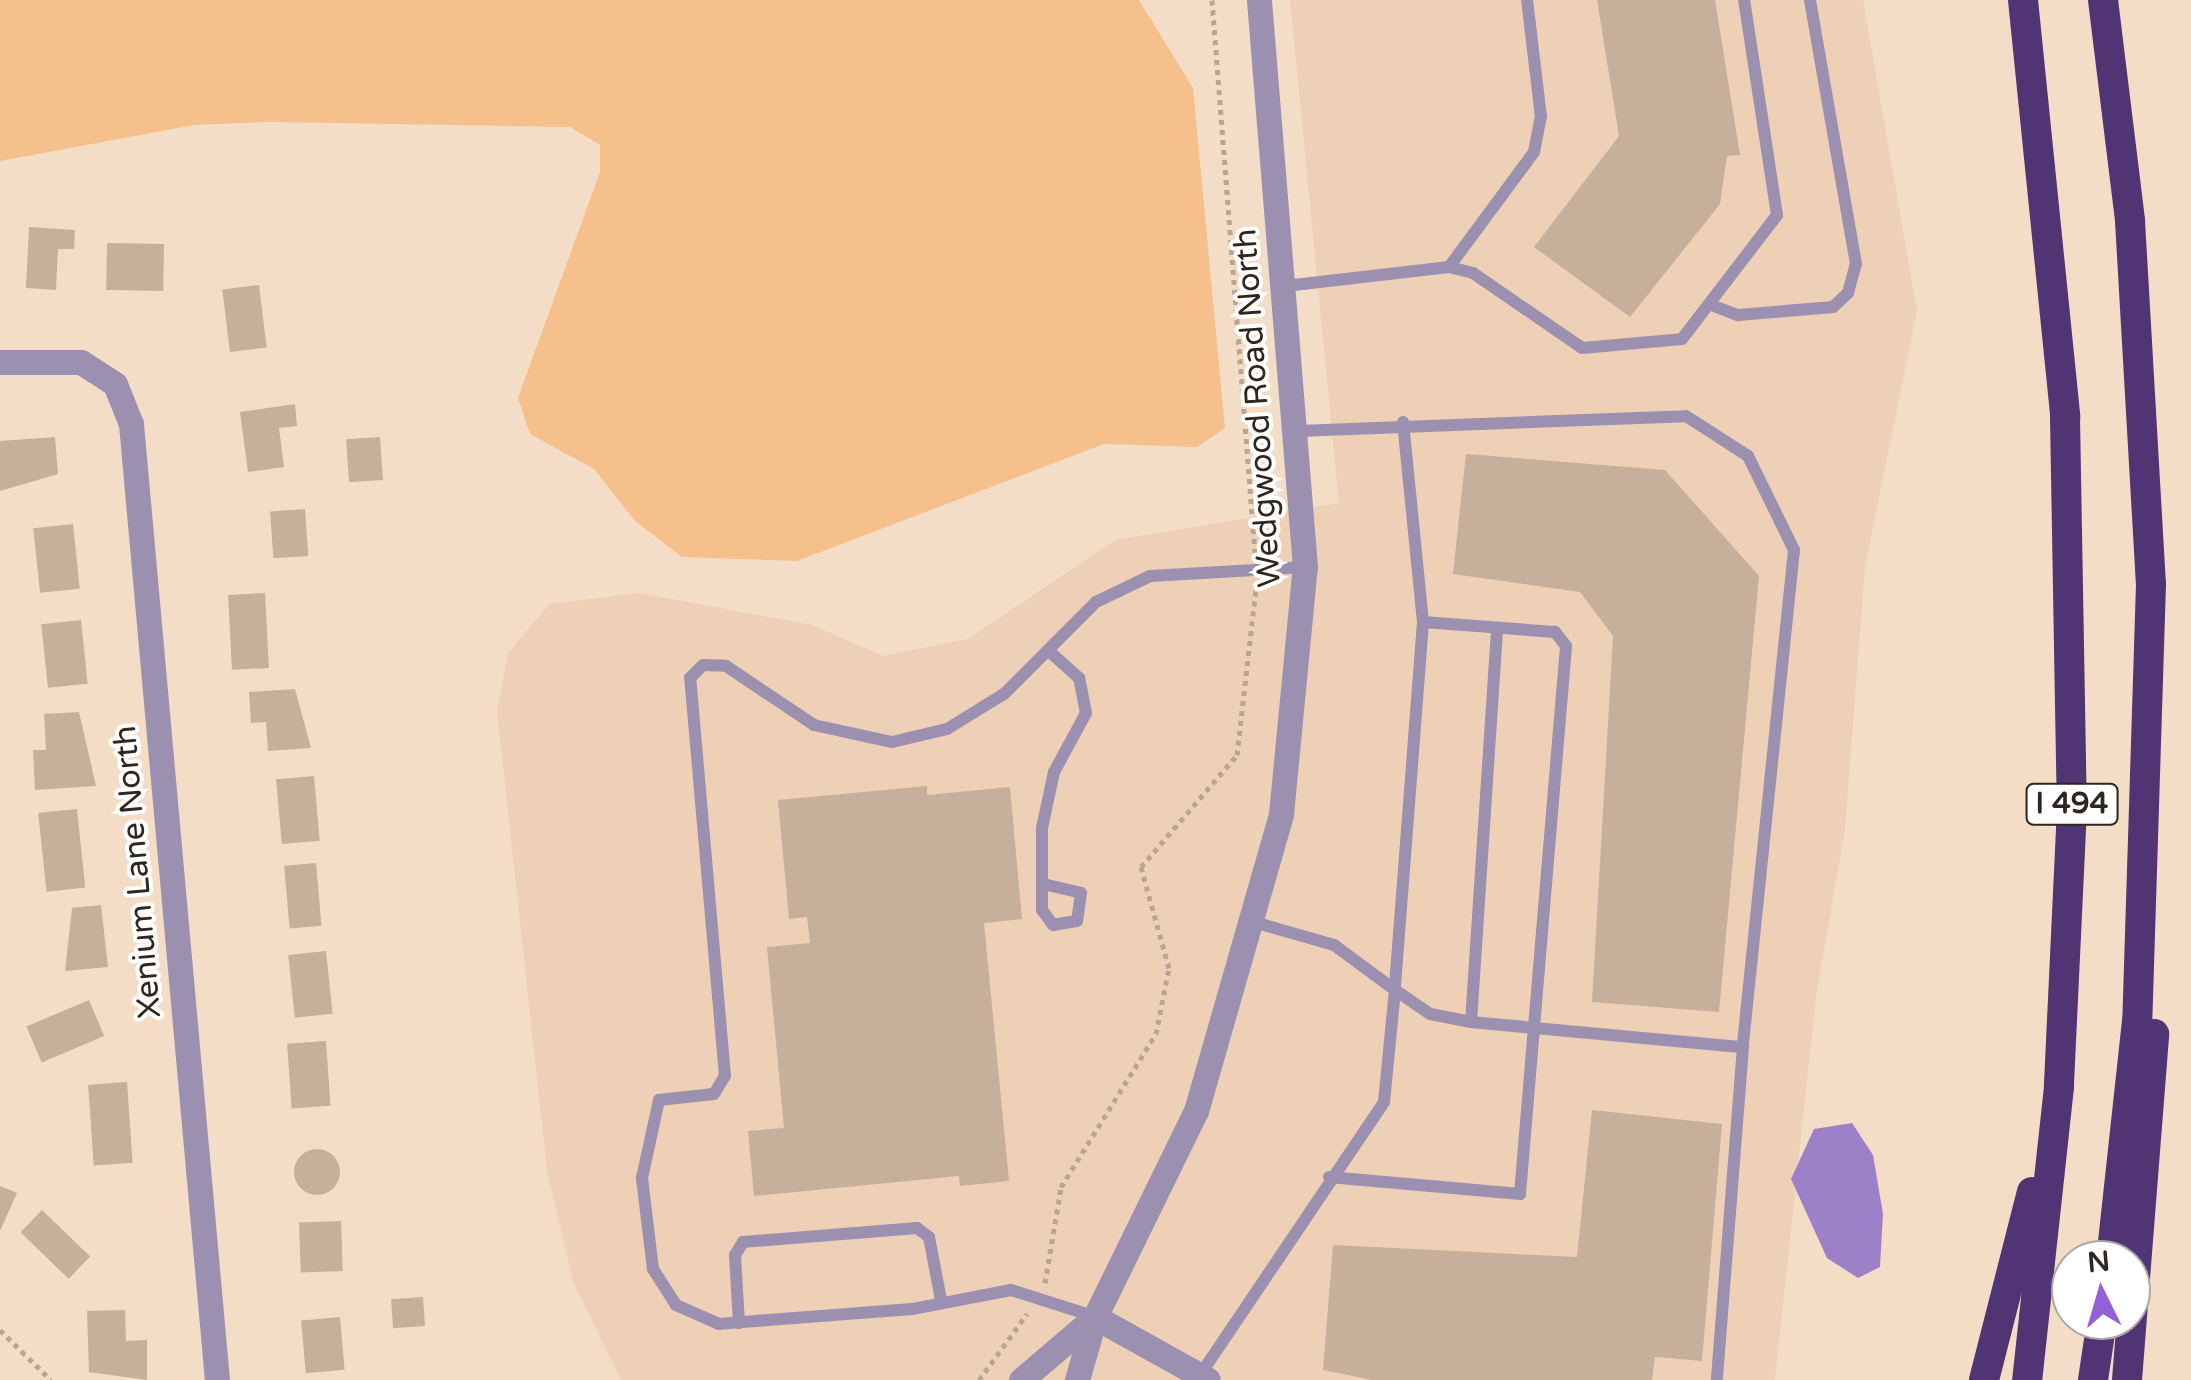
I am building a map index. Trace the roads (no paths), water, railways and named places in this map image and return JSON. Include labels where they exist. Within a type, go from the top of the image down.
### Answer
[{"type":"highway","name":"I 494","points":[[2023,0],[2050,215],[2069,520],[2072,808],[2059,1088],[2026,1380]]},
{"type":"highway","name":"I 494","points":[[2103,0],[2140,364],[2149,748],[2137,1020],[2113,1240]]},
{"type":"highway","points":[[2127,1380],[2154,1058],[2149,748]]},
{"type":"highway","points":[[1984,1380],[2059,1088]]},
{"type":"highway","points":[[2093,1380],[2099,1340]]},
{"type":"street","name":"Wedgwood Road North","points":[[1077,1380],[1095,1317],[1196,1111],[1254,922],[1281,814],[1304,567],[1298,431],[1258,0]]},
{"type":"street","name":"Xenium Lane North","points":[[0,362],[60,358],[98,371],[115,384],[131,424],[217,1380]]},
{"type":"street","name":"Wedgwood Road North","points":[[1021,1380],[1095,1317]]},
{"type":"street","points":[[1095,1317],[1201,1378]]},
{"type":"lane","points":[[1448,267],[1534,152],[1541,117],[1527,0]]},
{"type":"lane","points":[[1285,286],[1448,267],[1473,273],[1582,348],[1682,339],[1714,306],[1777,215],[1780,194],[1744,0]]},
{"type":"lane","points":[[1714,306],[1738,315],[1833,307],[1848,293],[1856,264],[1810,0]]},
{"type":"lane","points":[[1298,431],[1403,422],[1686,416],[1748,456],[1794,550],[1743,1047],[1718,1380]]},
{"type":"lane","points":[[1201,1378],[1329,1177],[1384,1102],[1423,622],[1403,422]]},
{"type":"lane","points":[[1095,1317],[1036,1299],[981,1290],[941,1300],[740,1323],[676,1305],[654,1268],[642,1178],[659,1100],[714,1094],[725,1076],[690,678],[704,665],[726,666],[814,725],[892,742],[947,730],[1049,650],[1096,602],[1150,576],[1256,565],[1304,567]]},
{"type":"lane","points":[[1329,1177],[1520,1194],[1566,646],[1555,632],[1423,622]]},
{"type":"lane","points":[[1472,1022],[1497,629]]},
{"type":"lane","points":[[1043,884],[1054,772],[1086,713],[1080,678],[1049,650]]},
{"type":"lane","points":[[1254,922],[1334,945],[1430,1014],[1534,1030],[1743,1047]]},
{"type":"lane","points":[[740,1323],[735,1255],[744,1242],[917,1228],[929,1238],[941,1300]]}]
